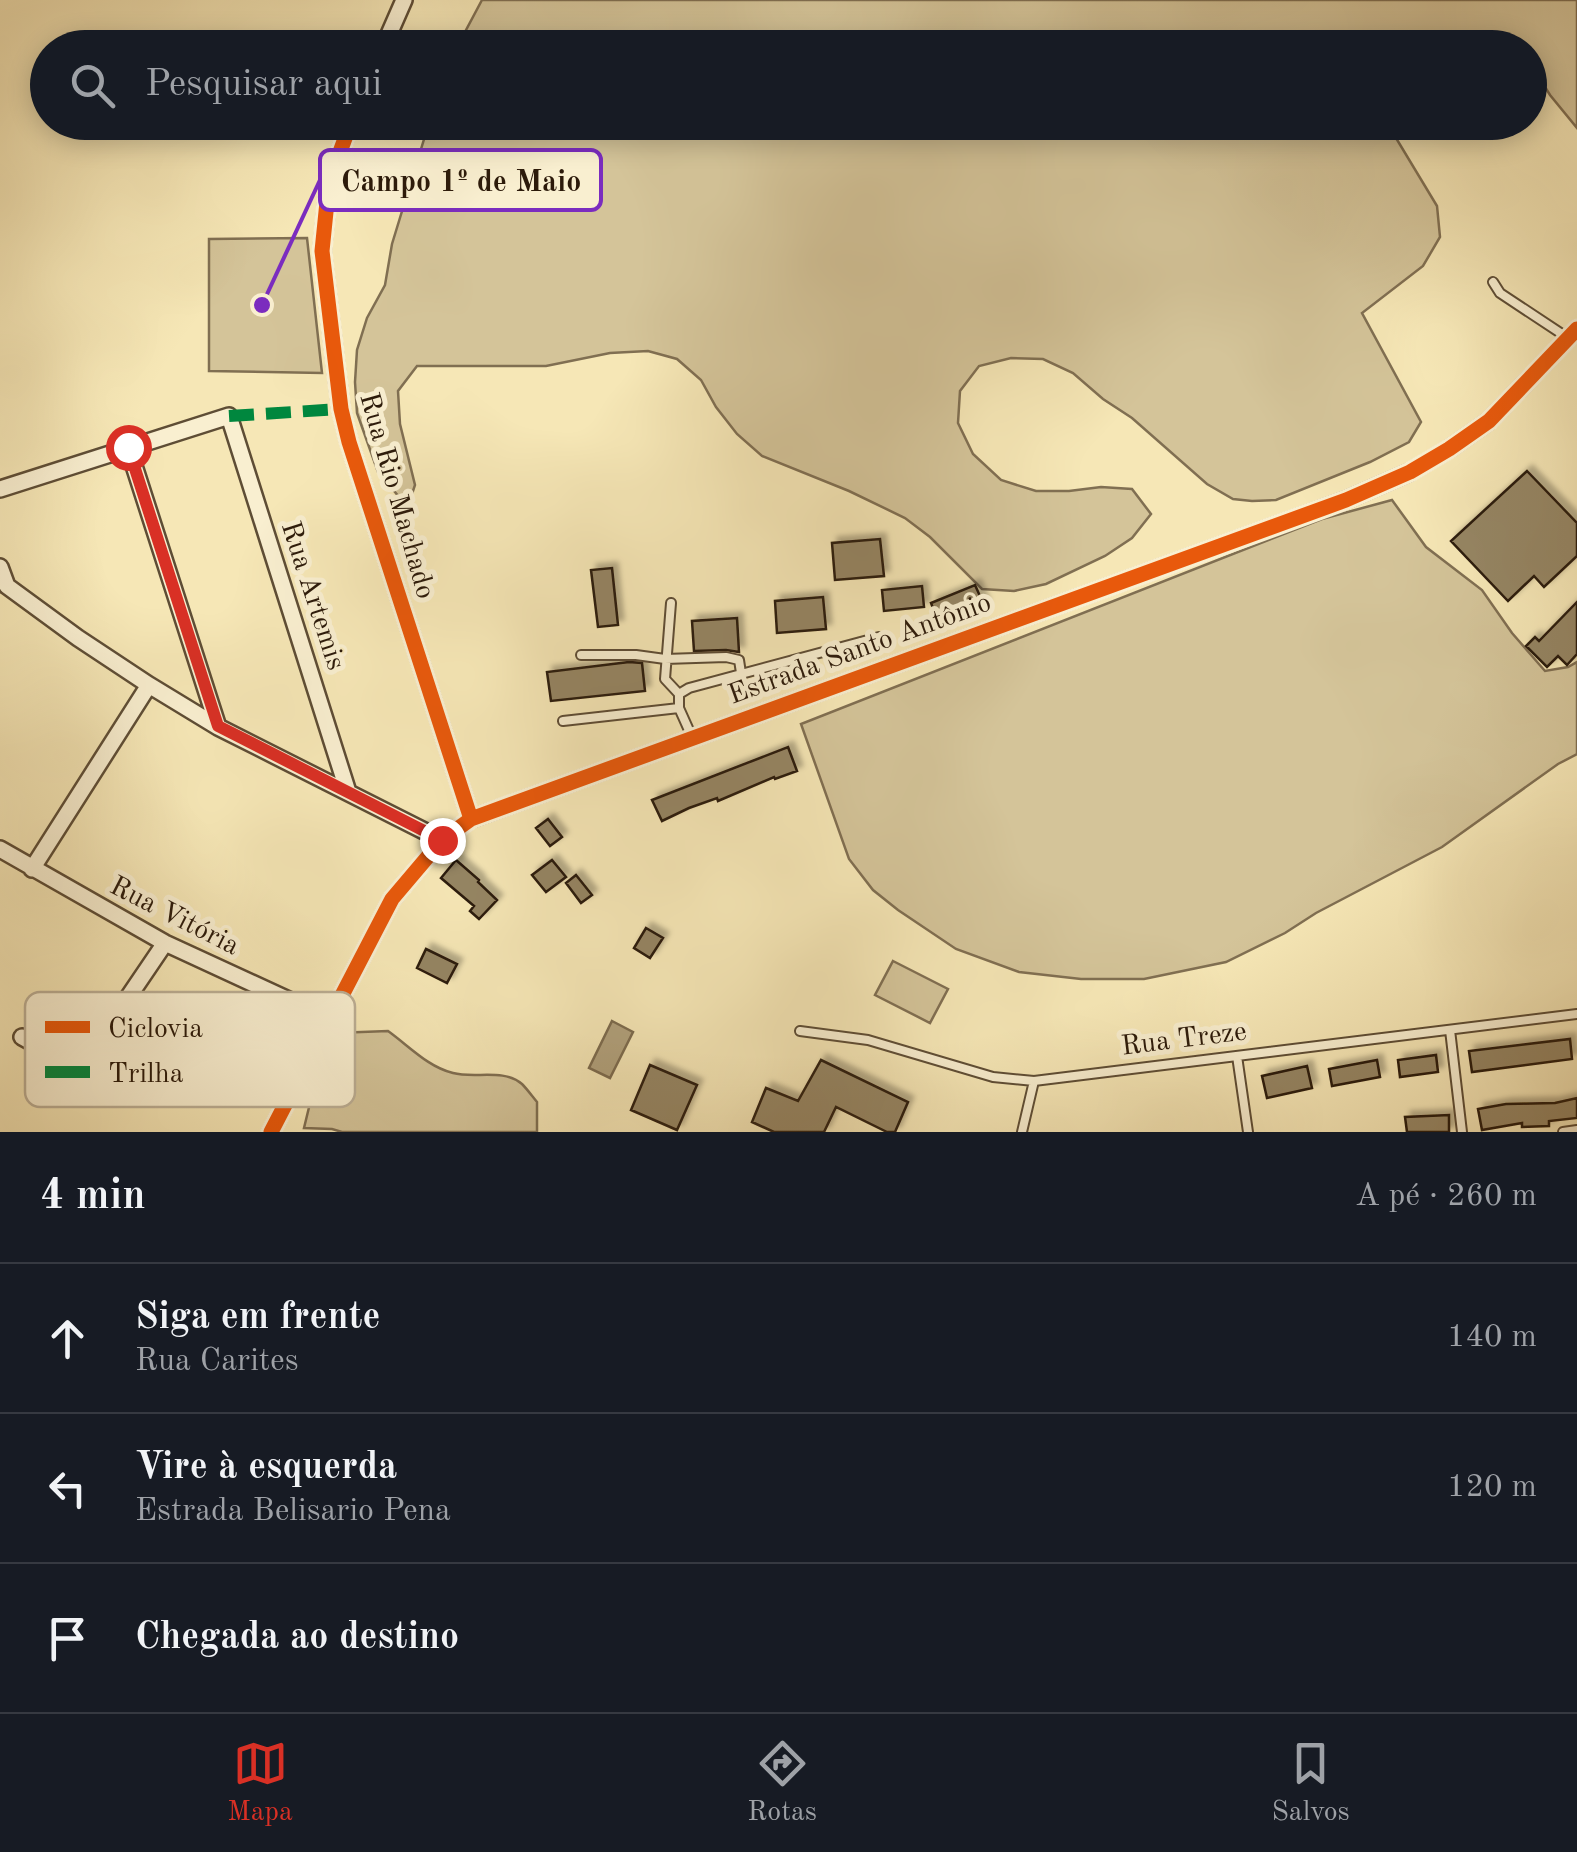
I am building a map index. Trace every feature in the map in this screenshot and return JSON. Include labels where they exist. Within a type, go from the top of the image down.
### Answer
[{"type":"street","points":[[391,30],[404,0]]},
{"type":"street","name":"Rua Rio Machado","points":[[345,140],[333,172],[322,252],[340,409],[472,818]]},
{"type":"street","name":"Estrada Santo Antônio","points":[[344,992],[392,899],[442,840],[472,818],[1346,500],[1410,472],[1489,421],[1573,334]]},
{"type":"street","name":"Rua Artemis","points":[[128,447],[229,416],[348,792]]},
{"type":"street","points":[[0,488],[128,447],[218,726]]},
{"type":"street","points":[[0,567],[4,591],[149,685],[218,726],[442,840]]},
{"type":"street","points":[[32,869],[149,685]]},
{"type":"street","name":"Rua Vitória","points":[[0,850],[165,944],[272,992]]},
{"type":"street","points":[[132,992],[165,944]]},
{"type":"street","name":"Estrada Santo Antônio","points":[[271,1132],[284,1107]]},
{"type":"lane","points":[[1492,282],[1500,292],[1573,334]]},
{"type":"lane","points":[[671,604],[665,679],[679,694],[679,708],[692,737]]},
{"type":"lane","points":[[679,694],[741,673],[878,637]]},
{"type":"lane","points":[[582,655],[736,658],[741,673]]},
{"type":"lane","points":[[562,722],[679,708]]},
{"type":"lane","name":"Rua Treze","points":[[800,1031],[868,1040],[994,1077],[1034,1082],[1577,1014]]},
{"type":"lane","points":[[1450,1030],[1462,1132]]},
{"type":"lane","points":[[1236,1056],[1248,1132]]},
{"type":"lane","points":[[1022,1132],[1034,1082]]},
{"type":"lane","points":[[1563,1132],[1577,1130]]},
{"type":"shaded area","points":[[482,0],[1577,0],[1577,128],[1547,90],[1547,30],[466,30]]},
{"type":"shaded area","points":[[424,140],[1397,140],[1437,206],[1440,237],[1423,266],[1362,313],[1421,422],[1409,442],[1276,500],[1233,499],[1207,484],[1073,373],[1043,359],[1011,358],[979,366],[960,391],[958,423],[973,454],[1001,480],[1036,491],[1132,489],[1151,514],[1132,538],[1105,556],[1046,584],[1014,591],[982,589],[905,518],[762,456],[737,434],[701,380],[677,359],[648,351],[610,353],[546,366],[417,366],[398,391],[400,424],[415,485],[411,497],[400,498],[378,472],[357,413],[355,382],[357,350],[367,318],[385,285],[392,244]]},
{"type":"shaded area","points":[[307,238],[322,373],[209,371],[209,239]]},
{"type":"shaded area","points":[[1392,500],[1426,547],[1482,590],[1545,671],[1577,662],[1577,754],[1442,847],[1226,962],[1144,979],[1081,979],[1019,972],[956,949],[873,890],[849,859],[801,724],[1322,519]]},
{"type":"shaded area","points":[[893,961],[948,989],[930,1023],[875,995]]},
{"type":"shaded area","points":[[612,1021],[633,1032],[610,1078],[589,1068]]},
{"type":"shaded area","points":[[388,1031],[444,1070],[514,1079],[537,1102],[537,1132],[342,1132],[304,1128],[309,1107],[355,1107],[355,1032]]},
{"type":"building","points":[[1527,471],[1577,523],[1577,556],[1544,587],[1534,576],[1508,601],[1451,541]]},
{"type":"building","points":[[880,539],[884,576],[835,580],[832,543]]},
{"type":"building","points":[[612,568],[618,625],[598,627],[591,570]]},
{"type":"building","points":[[975,585],[984,605],[939,624],[931,603]]},
{"type":"building","points":[[922,586],[924,607],[884,611],[882,590]]},
{"type":"building","points":[[823,597],[826,629],[777,633],[775,601]]},
{"type":"building","points":[[1577,602],[1577,654],[1567,665],[1558,656],[1547,667],[1526,646],[1535,637],[1539,641]]},
{"type":"building","points":[[737,618],[739,652],[694,651],[692,621]]},
{"type":"building","points":[[642,663],[645,691],[551,701],[547,672]]},
{"type":"building","points":[[788,747],[797,771],[662,821],[652,800]]},
{"type":"building","points":[[548,819],[562,837],[550,846],[536,828]]},
{"type":"building","points":[[456,860],[497,900],[479,919],[470,911],[474,906],[441,878]]},
{"type":"building","points":[[552,860],[566,877],[546,892],[532,875]]},
{"type":"building","points":[[576,875],[592,895],[581,903],[566,883]]},
{"type":"building","points":[[646,928],[663,938],[650,958],[634,948]]},
{"type":"building","points":[[426,949],[457,964],[447,983],[417,968]]},
{"type":"building","points":[[1570,1039],[1572,1059],[1472,1072],[1469,1051]]},
{"type":"building","points":[[1436,1055],[1438,1072],[1400,1077],[1398,1060]]},
{"type":"building","points":[[821,1060],[908,1102],[895,1132],[887,1132],[836,1107],[824,1132],[774,1132],[752,1122],[766,1088],[798,1101]]},
{"type":"building","points":[[1377,1060],[1380,1077],[1332,1086],[1329,1069]]},
{"type":"building","points":[[650,1065],[697,1085],[677,1130],[631,1110]]},
{"type":"building","points":[[1307,1066],[1312,1088],[1267,1098],[1262,1076]]},
{"type":"building","points":[[1577,1098],[1577,1118],[1549,1121],[1549,1126],[1522,1127],[1522,1123],[1482,1130],[1478,1109]]},
{"type":"building","points":[[1449,1115],[1449,1132],[1407,1132],[1405,1117]]},
{"type":"marked path","points":[[229,416],[341,409]]},
{"type":"cycle path","points":[[344,140],[333,171],[322,251],[341,409],[471,819]]},
{"type":"cycle path","points":[[344,992],[392,899],[442,840],[471,819],[1346,500],[1410,472],[1489,421],[1577,329]]},
{"type":"cycle path","points":[[271,1132],[284,1107]]},
{"type":"place","name":"Campo 1º de Maio","points":[[262,305]]},
{"type":"route","points":[[128,447],[218,726],[442,840]]}]
